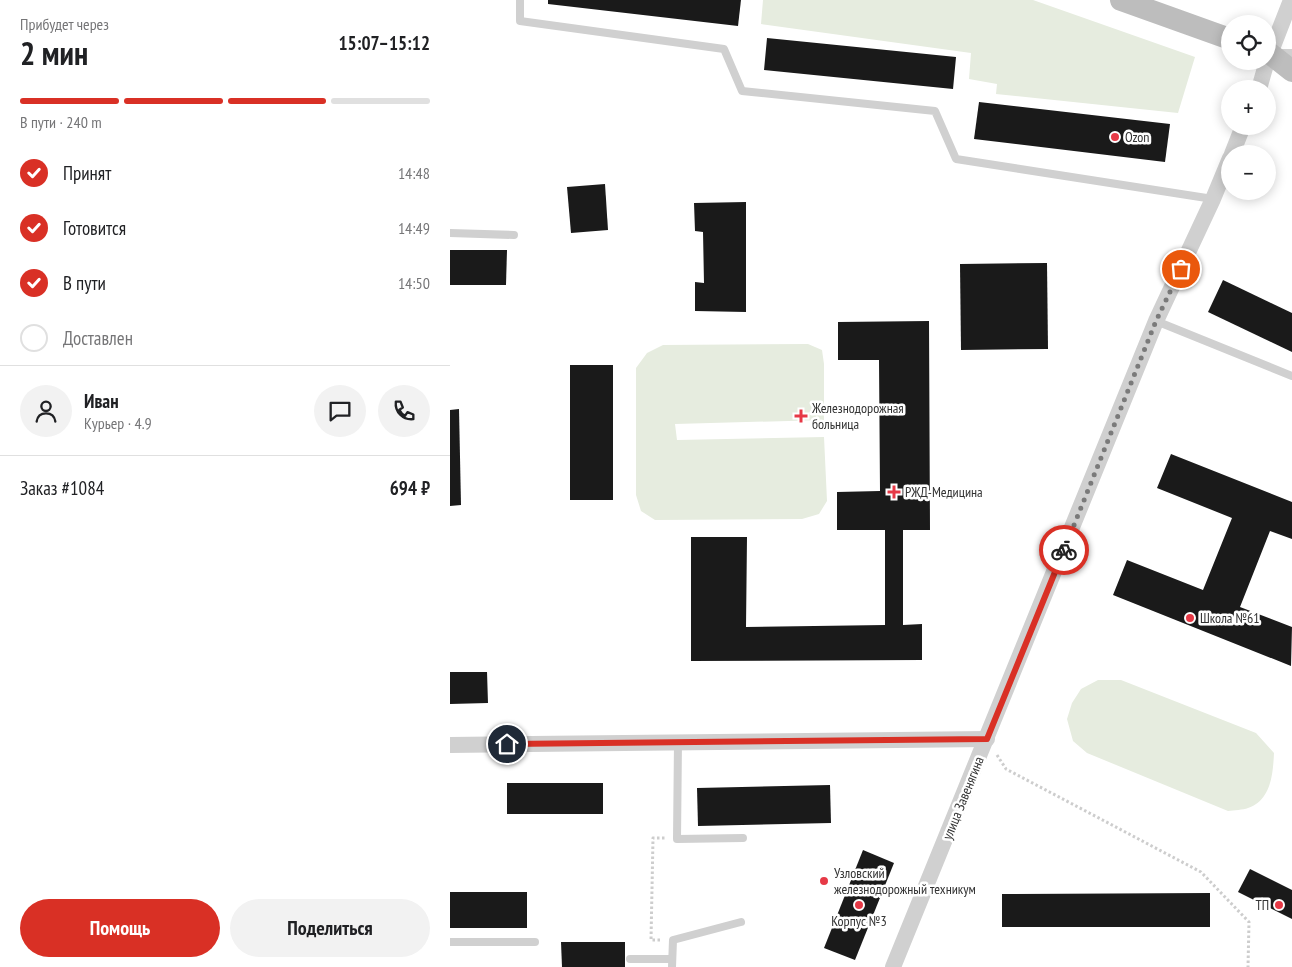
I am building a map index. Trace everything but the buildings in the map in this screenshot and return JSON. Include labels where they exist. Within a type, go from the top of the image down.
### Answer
[{"type":"main road","points":[[1120,0],[1221,36]]},
{"type":"main road","points":[[1276,61],[1292,71]]},
{"type":"street","points":[[1276,37],[1291,0]]},
{"type":"street","name":"улица Завенягина","points":[[893,967],[1156,321],[1221,180]]},
{"type":"street","points":[[450,745],[987,739]]},
{"type":"lane","points":[[520,0],[520,21],[724,49],[742,91],[935,111],[956,159],[1213,199]]},
{"type":"lane","points":[[1276,55],[1292,53]]},
{"type":"lane","points":[[450,233],[514,235]]},
{"type":"lane","points":[[1156,321],[1292,376]]},
{"type":"lane","points":[[678,742],[677,839],[743,838]]},
{"type":"lane","points":[[630,959],[672,963],[673,940],[741,922]]},
{"type":"lane","points":[[450,942],[535,942]]},
{"type":"path","points":[[987,739],[1006,769],[1201,872],[1249,922],[1248,967]]},
{"type":"path","points":[[673,940],[651,940],[653,838],[677,839]]},
{"type":"shaded area","points":[[763,0],[1033,0],[1195,57],[1178,113],[996,94],[997,84],[969,79],[971,53],[761,24]]},
{"type":"shaded area","points":[[808,344],[822,350],[824,364],[824,420],[675,424],[677,440],[824,437],[827,501],[819,514],[802,519],[655,520],[641,511],[636,495],[636,368],[647,353],[663,345]]},
{"type":"shaded area","points":[[1098,680],[1121,680],[1256,733],[1274,753],[1271,778],[1262,799],[1248,808],[1228,811],[1087,753],[1073,741],[1067,719],[1072,703],[1081,689]]},
{"type":"way so far","points":[[1064,550],[1156,321],[1181,269]]},
{"type":"place","name":"Ozon","points":[[1115,137]]},
{"type":"place","name":"Железнодорожная больница","points":[[801,416]]},
{"type":"place","name":"РЖД-Медицина","points":[[894,492]]},
{"type":"place","name":"Школа №61","points":[[1190,618]]},
{"type":"place","name":"Узловский железнодорожный техникум","points":[[824,881]]},
{"type":"place","name":"Корпус №3","points":[[859,905]]},
{"type":"place","name":"ТП","points":[[1279,905]]},
{"type":"route","points":[[507,744],[987,739],[1064,550]]}]
